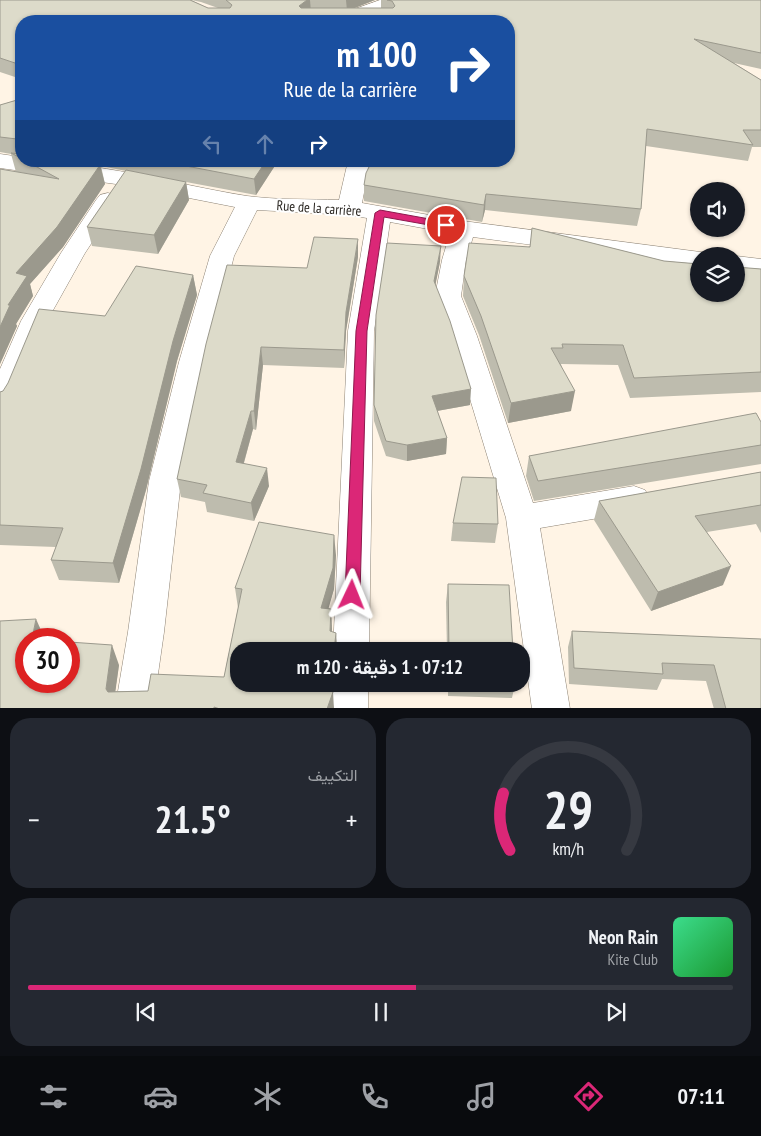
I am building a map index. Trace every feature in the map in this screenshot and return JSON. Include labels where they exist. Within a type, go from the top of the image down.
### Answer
[{"type":"street","points":[[346,15],[396,0]]},
{"type":"street","name":"Rue de la carrière","points":[[0,161],[15,163]]},
{"type":"street","name":"Rue de la carrière","points":[[43,167],[123,178],[249,203],[349,208],[463,228],[690,258]]},
{"type":"street","points":[[349,208],[358,167]]},
{"type":"street","points":[[0,403],[34,321],[73,253],[123,178]]},
{"type":"street","points":[[134,708],[146,632],[165,481],[193,362],[222,256],[249,203]]},
{"type":"street","points":[[351,642],[361,331],[380,213]]},
{"type":"street","points":[[463,228],[454,260],[448,296],[464,336],[522,518],[551,708]]},
{"type":"street","points":[[745,265],[761,267]]},
{"type":"street","points":[[522,518],[665,494]]},
{"type":"street","points":[[349,708],[350,692]]},
{"type":"building","points":[[0,0],[190,0],[208,8],[230,8],[232,5],[226,0],[307,0],[299,6],[301,8],[393,8],[395,6],[392,1],[387,0],[761,0],[761,53],[694,39],[761,80],[761,130],[743,130],[753,145],[647,129],[641,209],[486,194],[484,205],[364,185],[369,167],[515,167],[515,15],[15,15],[15,63],[0,58]]},
{"type":"building","points":[[15,101],[15,139],[0,137],[0,105]]},
{"type":"building","points":[[37,167],[99,167],[57,227],[16,273],[27,276],[8,305],[10,305],[0,327],[0,169],[59,179]]},
{"type":"building","points":[[191,167],[262,167],[254,179]]},
{"type":"building","points":[[126,170],[186,182],[154,235],[87,227]]},
{"type":"building","points":[[532,228],[664,261],[690,263],[690,302],[745,302],[745,268],[761,269],[761,372],[634,378],[623,345],[562,344],[563,348],[551,348],[575,391],[511,403],[481,316],[464,276],[469,243],[530,247]]},
{"type":"building","points":[[314,237],[358,239],[346,312],[344,350],[261,347],[254,411],[251,411],[236,462],[267,468],[251,503],[203,493],[207,485],[177,479],[206,344],[227,265],[307,268]]},
{"type":"building","points":[[387,243],[441,246],[434,281],[450,321],[471,389],[432,396],[447,438],[407,445],[386,441],[374,405],[376,315]]},
{"type":"building","points":[[136,266],[193,275],[173,341],[141,469],[113,563],[51,560],[63,528],[0,525],[0,392],[3,391],[8,383],[39,309],[105,316]]},
{"type":"building","points":[[756,413],[761,422],[761,445],[538,481],[529,456]]},
{"type":"building","points":[[761,472],[761,505],[695,516],[731,566],[658,592],[599,501]]},
{"type":"building","points":[[462,477],[496,478],[498,524],[453,523]]},
{"type":"building","points":[[259,522],[334,535],[333,568],[321,608],[331,609],[330,631],[336,633],[335,642],[231,642],[242,589],[235,588]]},
{"type":"building","points":[[448,584],[509,585],[512,642],[449,642]]},
{"type":"building","points":[[36,619],[34,628],[15,628],[15,693],[80,693],[80,643],[112,645],[106,689],[108,692],[148,691],[151,674],[224,677],[230,648],[230,692],[333,692],[327,708],[0,708],[0,621]]},
{"type":"building","points":[[572,631],[761,639],[761,708],[726,708],[714,665],[662,663],[663,674],[574,668]]},
{"type":"route","points":[[352,595],[361,331],[380,213],[446,225]]}]
